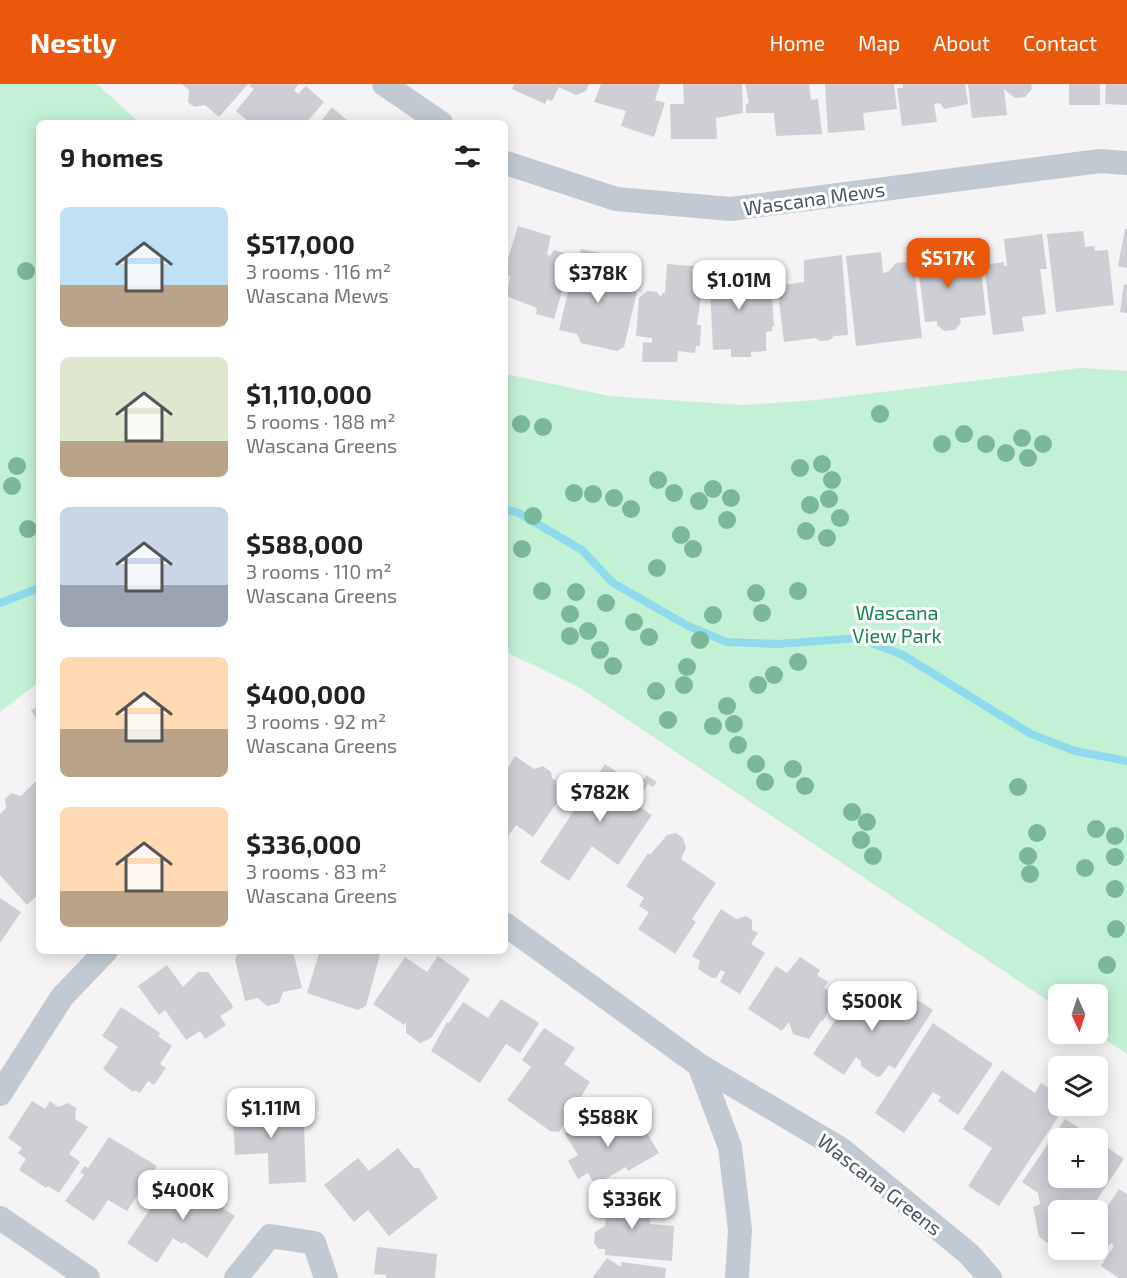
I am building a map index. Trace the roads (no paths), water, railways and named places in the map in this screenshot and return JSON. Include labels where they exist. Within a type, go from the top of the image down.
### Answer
[{"type":"street","points":[[384,84],[437,120]]},
{"type":"street","name":"Wascana Mews","points":[[508,164],[616,199],[731,209],[1100,161],[1127,163]]},
{"type":"street","name":"Wascana Greens","points":[[508,926],[699,1065],[841,1149],[969,1254],[990,1278]]},
{"type":"street","points":[[0,1094],[62,997],[103,954]]},
{"type":"street","points":[[699,1065],[730,1147],[740,1230],[737,1278]]},
{"type":"street","points":[[0,1218],[88,1278]]},
{"type":"street","points":[[236,1278],[270,1236],[314,1242],[326,1278]]},
{"type":"waterway","points":[[508,510],[517,512],[582,550],[613,583],[688,626],[727,642],[778,644],[859,638],[903,655],[1031,734],[1075,751],[1127,761]]},
{"type":"waterway","points":[[0,603],[36,589]]},
{"type":"park label","name":"Wascana View Park","points":[[897,624]]}]
